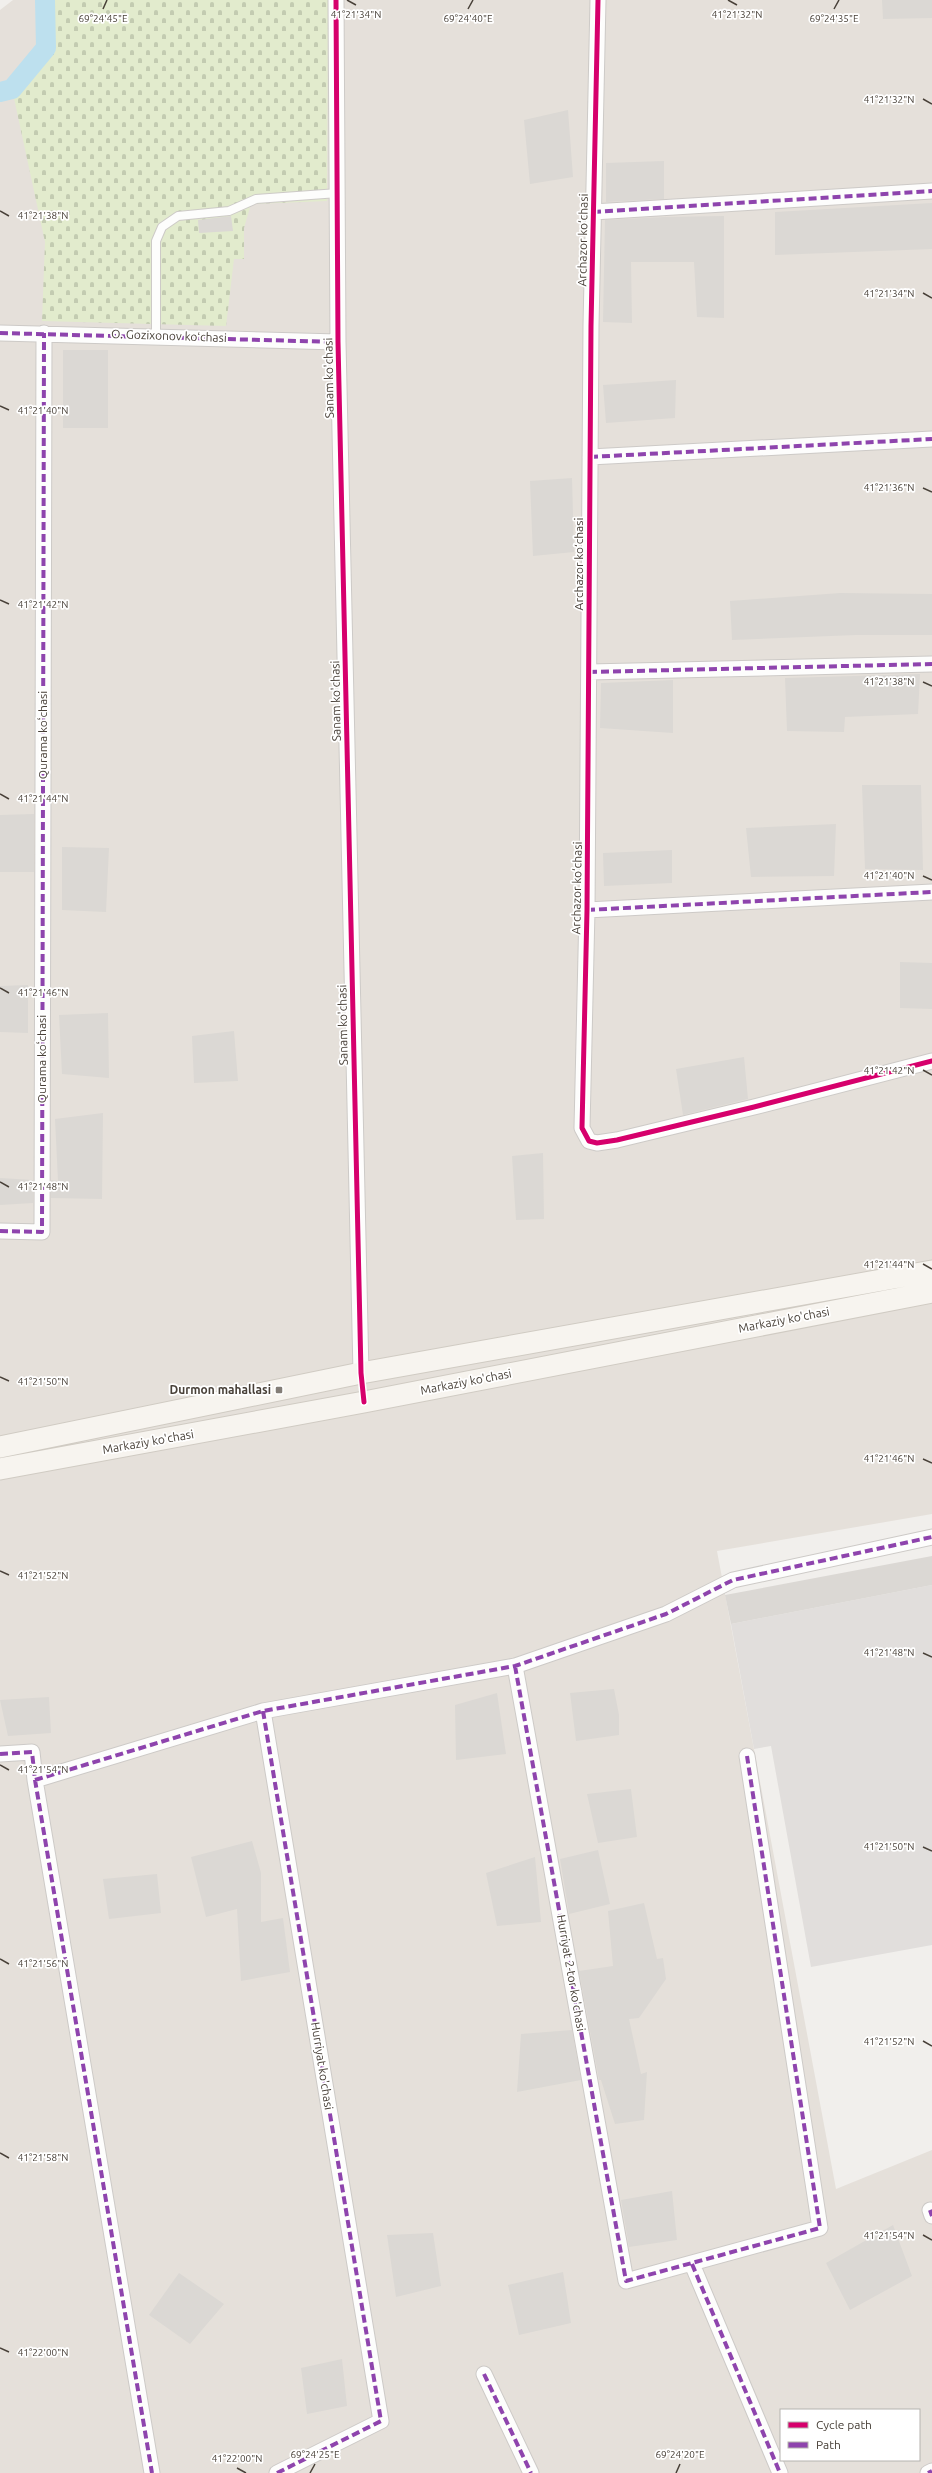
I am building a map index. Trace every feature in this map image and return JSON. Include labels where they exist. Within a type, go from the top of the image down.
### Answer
[{"type":"street","name":"Sanam ko'chasi","points":[[336,0],[338,342],[361,1373],[364,1402]]},
{"type":"street","name":"Archazor ko‘chasi","points":[[598,0],[593,212],[587,910],[582,1128],[589,1141],[597,1143],[617,1140],[754,1107],[932,1061]]},
{"type":"street","points":[[593,212],[932,191]]},
{"type":"street","name":"O. Gozixonov koʻchasi","points":[[0,333],[338,342]]},
{"type":"street","name":"Qurama koʻchasi","points":[[0,1231],[42,1232],[44,333]]},
{"type":"street","points":[[590,457],[932,439]]},
{"type":"street","points":[[589,672],[932,664]]},
{"type":"street","points":[[587,910],[932,892]]},
{"type":"street","name":"Markaziy ko'chasi","points":[[0,1447],[361,1373],[932,1271]]},
{"type":"street","name":"Markaziy ko'chasi","points":[[0,1469],[364,1402],[932,1292]]},
{"type":"street","points":[[575,1335],[578,1360]]},
{"type":"street","points":[[35,1780],[263,1712],[515,1666],[666,1614],[733,1580],[932,1537]]},
{"type":"street","name":"Hurriyat 2-tor ko'chasi","points":[[515,1666],[626,2280],[692,2264]]},
{"type":"street","name":"Hurriyat ko'chasi","points":[[263,1712],[381,2421],[283,2472]]},
{"type":"street","points":[[0,1754],[32,1752],[35,1780],[152,2473]]},
{"type":"street","points":[[747,1756],[820,2228],[692,2264],[780,2473]]},
{"type":"street","points":[[484,2374],[531,2473]]},
{"type":"street","points":[[928,2473],[932,2471]]},
{"type":"lane","points":[[156,336],[156,241],[162,227],[178,216],[229,211],[256,199],[338,193]]},
{"type":"shaded area","points":[[13,0],[932,0],[932,1514],[717,1551],[836,2189],[932,2150],[932,2473],[0,2473],[0,10]]},
{"type":"shaded area","points":[[932,1585],[932,1945],[811,1967],[771,1746],[754,1749],[731,1624]]},
{"type":"green space","points":[[45,0],[328,0],[327,201],[251,204],[244,228],[244,259],[234,259],[226,326],[42,321],[45,242],[12,89],[46,48]]},
{"type":"building","points":[[882,0],[932,0],[932,18],[883,19]]},
{"type":"building","points":[[568,110],[573,177],[530,184],[524,120]]},
{"type":"building","points":[[664,161],[664,199],[606,202],[606,163]]},
{"type":"building","points":[[932,203],[932,249],[775,255],[775,212]]},
{"type":"building","points":[[231,216],[233,231],[199,233],[198,220]]},
{"type":"building","points":[[724,216],[724,318],[697,317],[694,262],[631,262],[632,323],[603,322],[605,220]]},
{"type":"building","points":[[63,350],[108,350],[108,428],[63,428]]},
{"type":"building","points":[[676,380],[675,418],[606,423],[603,385]]},
{"type":"building","points":[[572,478],[574,552],[533,556],[530,481]]},
{"type":"building","points":[[840,593],[932,594],[932,635],[856,635],[732,640],[730,601]]},
{"type":"building","points":[[920,674],[918,714],[845,717],[844,732],[787,731],[785,678]]},
{"type":"building","points":[[673,680],[673,733],[600,728],[601,683]]},
{"type":"building","points":[[862,785],[921,785],[923,870],[865,869]]},
{"type":"building","points":[[34,814],[34,872],[0,872],[0,815]]},
{"type":"building","points":[[836,824],[834,876],[751,877],[746,828]]},
{"type":"building","points":[[62,847],[109,848],[106,912],[62,910]]},
{"type":"building","points":[[672,850],[672,883],[604,886],[603,853]]},
{"type":"building","points":[[900,962],[932,963],[932,1009],[900,1008]]},
{"type":"building","points":[[28,985],[28,1033],[0,1032],[0,986]]},
{"type":"building","points":[[108,1013],[109,1078],[62,1074],[59,1015]]},
{"type":"building","points":[[234,1031],[238,1081],[194,1083],[192,1036]]},
{"type":"building","points":[[744,1057],[748,1099],[683,1115],[676,1069]]},
{"type":"building","points":[[103,1113],[102,1199],[51,1198],[51,1180],[58,1181],[55,1119]]},
{"type":"building","points":[[543,1153],[544,1219],[516,1220],[512,1156]]},
{"type":"building","points":[[0,1178],[33,1180],[33,1203],[0,1205]]},
{"type":"building","points":[[932,1556],[932,1585],[731,1624],[725,1595]]},
{"type":"building","points":[[614,1689],[619,1715],[619,1735],[576,1741],[570,1693]]},
{"type":"building","points":[[497,1693],[506,1754],[456,1760],[455,1705]]},
{"type":"building","points":[[49,1697],[51,1733],[8,1736],[0,1700]]},
{"type":"building","points":[[631,1789],[637,1837],[598,1843],[587,1794]]},
{"type":"building","points":[[252,1841],[261,1873],[261,1922],[283,1918],[290,1972],[241,1981],[237,1909],[206,1917],[191,1857]]},
{"type":"building","points":[[598,1850],[610,1904],[569,1914],[560,1859]]},
{"type":"building","points":[[535,1857],[541,1922],[497,1926],[486,1873]]},
{"type":"building","points":[[157,1874],[161,1913],[109,1919],[103,1879]]},
{"type":"building","points":[[644,1903],[657,1959],[663,1958],[666,1979],[639,2018],[629,2019],[641,2074],[647,2072],[644,2120],[615,2124],[601,2080],[599,2080],[579,1971],[613,1966],[608,1911]]},
{"type":"building","points":[[572,2030],[581,2080],[517,2092],[521,2034]]},
{"type":"building","points":[[672,2191],[677,2240],[629,2247],[621,2200]]},
{"type":"building","points":[[893,2225],[912,2276],[850,2310],[826,2263]]},
{"type":"building","points":[[433,2233],[441,2286],[396,2297],[387,2235]]},
{"type":"building","points":[[563,2272],[571,2323],[519,2335],[508,2285]]},
{"type":"building","points":[[179,2273],[224,2304],[190,2344],[149,2315]]},
{"type":"building","points":[[342,2359],[347,2406],[307,2414],[301,2368]]},
{"type":"waterway","points":[[0,92],[12,89],[46,48],[45,0]]},
{"type":"marked path","points":[[593,212],[932,191]]},
{"type":"marked path","points":[[0,333],[338,342]]},
{"type":"marked path","points":[[0,1231],[42,1232],[44,333]]},
{"type":"marked path","points":[[590,457],[932,439]]},
{"type":"marked path","points":[[589,672],[932,664]]},
{"type":"marked path","points":[[587,910],[932,892]]},
{"type":"marked path","points":[[35,1780],[263,1711],[515,1666],[666,1614],[733,1580],[932,1537]]},
{"type":"marked path","points":[[515,1666],[626,2281],[820,2228],[747,1756]]},
{"type":"marked path","points":[[263,1711],[381,2421],[277,2473]]},
{"type":"marked path","points":[[0,1754],[32,1752],[35,1780],[152,2473]]},
{"type":"marked path","points":[[930,2210],[932,2216]]},
{"type":"marked path","points":[[692,2264],[780,2473]]},
{"type":"marked path","points":[[484,2374],[531,2473]]},
{"type":"marked path","points":[[928,2473],[932,2471]]},
{"type":"cycle path","points":[[336,0],[338,342],[361,1373],[364,1402]]},
{"type":"cycle path","points":[[598,0],[591,326],[587,910],[582,1128],[589,1141],[597,1143],[617,1140],[754,1107],[932,1061]]},
{"type":"place","name":"Durmon mahallasi","points":[[279,1390]]}]
